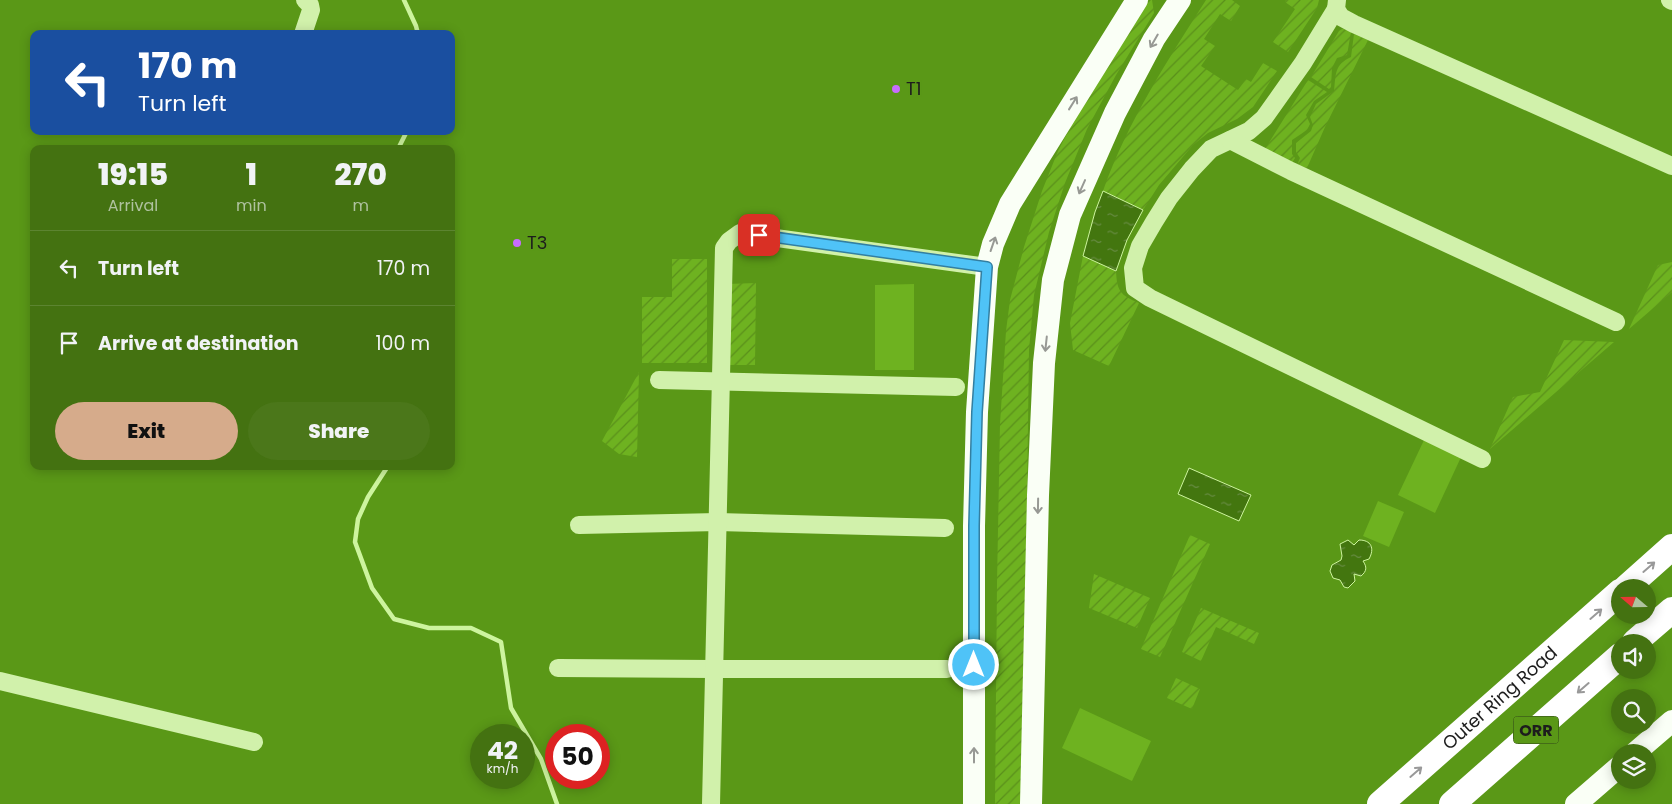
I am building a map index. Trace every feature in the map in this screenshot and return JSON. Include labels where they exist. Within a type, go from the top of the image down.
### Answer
[{"type":"highway","points":[[1636,579],[1672,547]]},
{"type":"highway","name":"Outer Ring Road","points":[[1380,804],[1611,600]]},
{"type":"highway","points":[[1644,634],[1672,610]]},
{"type":"highway","name":"ORR","points":[[1452,804],[1611,664]]},
{"type":"main road","points":[[974,804],[974,526],[977,412],[987,267],[992,244],[1010,204],[1138,0]]},
{"type":"main road","points":[[1031,804],[1038,495],[1044,363],[1053,280],[1070,215],[1115,112],[1154,39],[1180,0]]},
{"type":"main road","points":[[1645,744],[1672,721]]},
{"type":"main road","points":[[1576,804],[1611,774]]},
{"type":"street","points":[[304,30],[312,10],[305,0]]},
{"type":"street","points":[[1336,4],[1303,63],[1264,118],[1249,131],[1211,150],[1192,169],[1169,198],[1140,246],[1133,268],[1135,288],[1150,298],[1482,459]]},
{"type":"street","points":[[1336,4],[1342,17],[1354,24],[1672,166]]},
{"type":"street","points":[[1230,140],[1616,322]]},
{"type":"street","points":[[711,804],[724,248],[740,232],[987,267]]},
{"type":"street","points":[[659,380],[956,387]]},
{"type":"street","points":[[579,525],[718,522],[945,528]]},
{"type":"street","points":[[558,668],[713,670],[947,669]]},
{"type":"street","points":[[0,681],[254,742]]},
{"type":"shaded area","points":[[1143,0],[1152,0],[1154,13],[1116,75],[1087,129],[1065,183],[1049,232],[1034,295],[1029,350],[1023,804],[995,804],[1000,424],[1010,300],[1042,191],[1058,151],[1086,97]]},
{"type":"shaded area","points":[[1206,0],[1232,0],[1240,6],[1231,21],[1220,14],[1204,39],[1215,46],[1201,66],[1238,90],[1246,79],[1251,82],[1263,63],[1277,71],[1253,107],[1237,119],[1208,133],[1193,145],[1159,185],[1143,210],[1103,191],[1136,117]]},
{"type":"shaded area","points":[[1286,0],[1319,0],[1317,8],[1288,52],[1273,42],[1295,9],[1285,2]]},
{"type":"shaded area","points":[[1342,29],[1347,29],[1351,32],[1347,55],[1337,58],[1332,68],[1331,87],[1329,89],[1311,77]]},
{"type":"shaded area","points":[[1354,34],[1368,40],[1307,168],[1297,165],[1300,158],[1296,152],[1296,143],[1311,131],[1313,125],[1310,117],[1316,104],[1334,91],[1337,71],[1341,63],[1351,57]]},
{"type":"shaded area","points":[[1308,80],[1327,92],[1314,101],[1306,115],[1310,124],[1307,130],[1292,140],[1292,154],[1295,158],[1292,163],[1265,149]]},
{"type":"shaded area","points":[[1083,256],[1116,271],[1117,283],[1121,292],[1139,303],[1109,366],[1073,350],[1070,323]]},
{"type":"shaded area","points":[[672,259],[707,259],[707,363],[642,363],[642,297],[672,297]]},
{"type":"shaded area","points":[[1672,262],[1672,292],[1629,329],[1658,265]]},
{"type":"shaded area","points":[[756,283],[755,365],[727,365],[727,284]]},
{"type":"shaded area","points":[[914,284],[914,370],[875,370],[875,285]]},
{"type":"shaded area","points":[[1564,340],[1614,342],[1490,449],[1513,397],[1540,392]]},
{"type":"shaded area","points":[[639,372],[637,457],[619,454],[602,441]]},
{"type":"shaded area","points":[[1425,438],[1462,455],[1435,513],[1398,495]]},
{"type":"shaded area","points":[[1378,501],[1404,512],[1389,547],[1363,536]]},
{"type":"shaded area","points":[[1190,535],[1210,544],[1160,657],[1141,649]]},
{"type":"shaded area","points":[[1094,574],[1150,598],[1137,628],[1089,608]]},
{"type":"shaded area","points":[[1201,608],[1259,633],[1254,644],[1216,627],[1201,661],[1182,652]]},
{"type":"shaded area","points":[[1176,678],[1200,689],[1192,709],[1167,698]]},
{"type":"shaded area","points":[[1080,708],[1151,741],[1132,781],[1062,748]]},
{"type":"water","points":[[1103,191],[1143,210],[1127,240],[1116,271],[1083,256]]},
{"type":"water","points":[[1189,468],[1251,495],[1239,521],[1178,494]]},
{"type":"water","points":[[1348,540],[1354,545],[1359,540],[1366,541],[1371,545],[1372,551],[1369,559],[1363,561],[1366,567],[1365,571],[1361,576],[1354,574],[1355,581],[1348,588],[1344,587],[1340,580],[1333,578],[1330,571],[1332,565],[1341,560],[1340,544]]},
{"type":"waterway","points":[[404,0],[417,30]]},
{"type":"waterway","points":[[400,145],[405,135]]},
{"type":"waterway","points":[[385,470],[368,497],[358,519],[355,542],[372,588],[394,619],[429,628],[471,628],[501,642],[511,708],[541,759],[557,804]]},
{"type":"place","name":"T1","points":[[896,89]]},
{"type":"place","name":"T3","points":[[517,243]]},
{"type":"route","points":[[759,235],[987,267],[977,412],[974,526],[974,665]]}]
